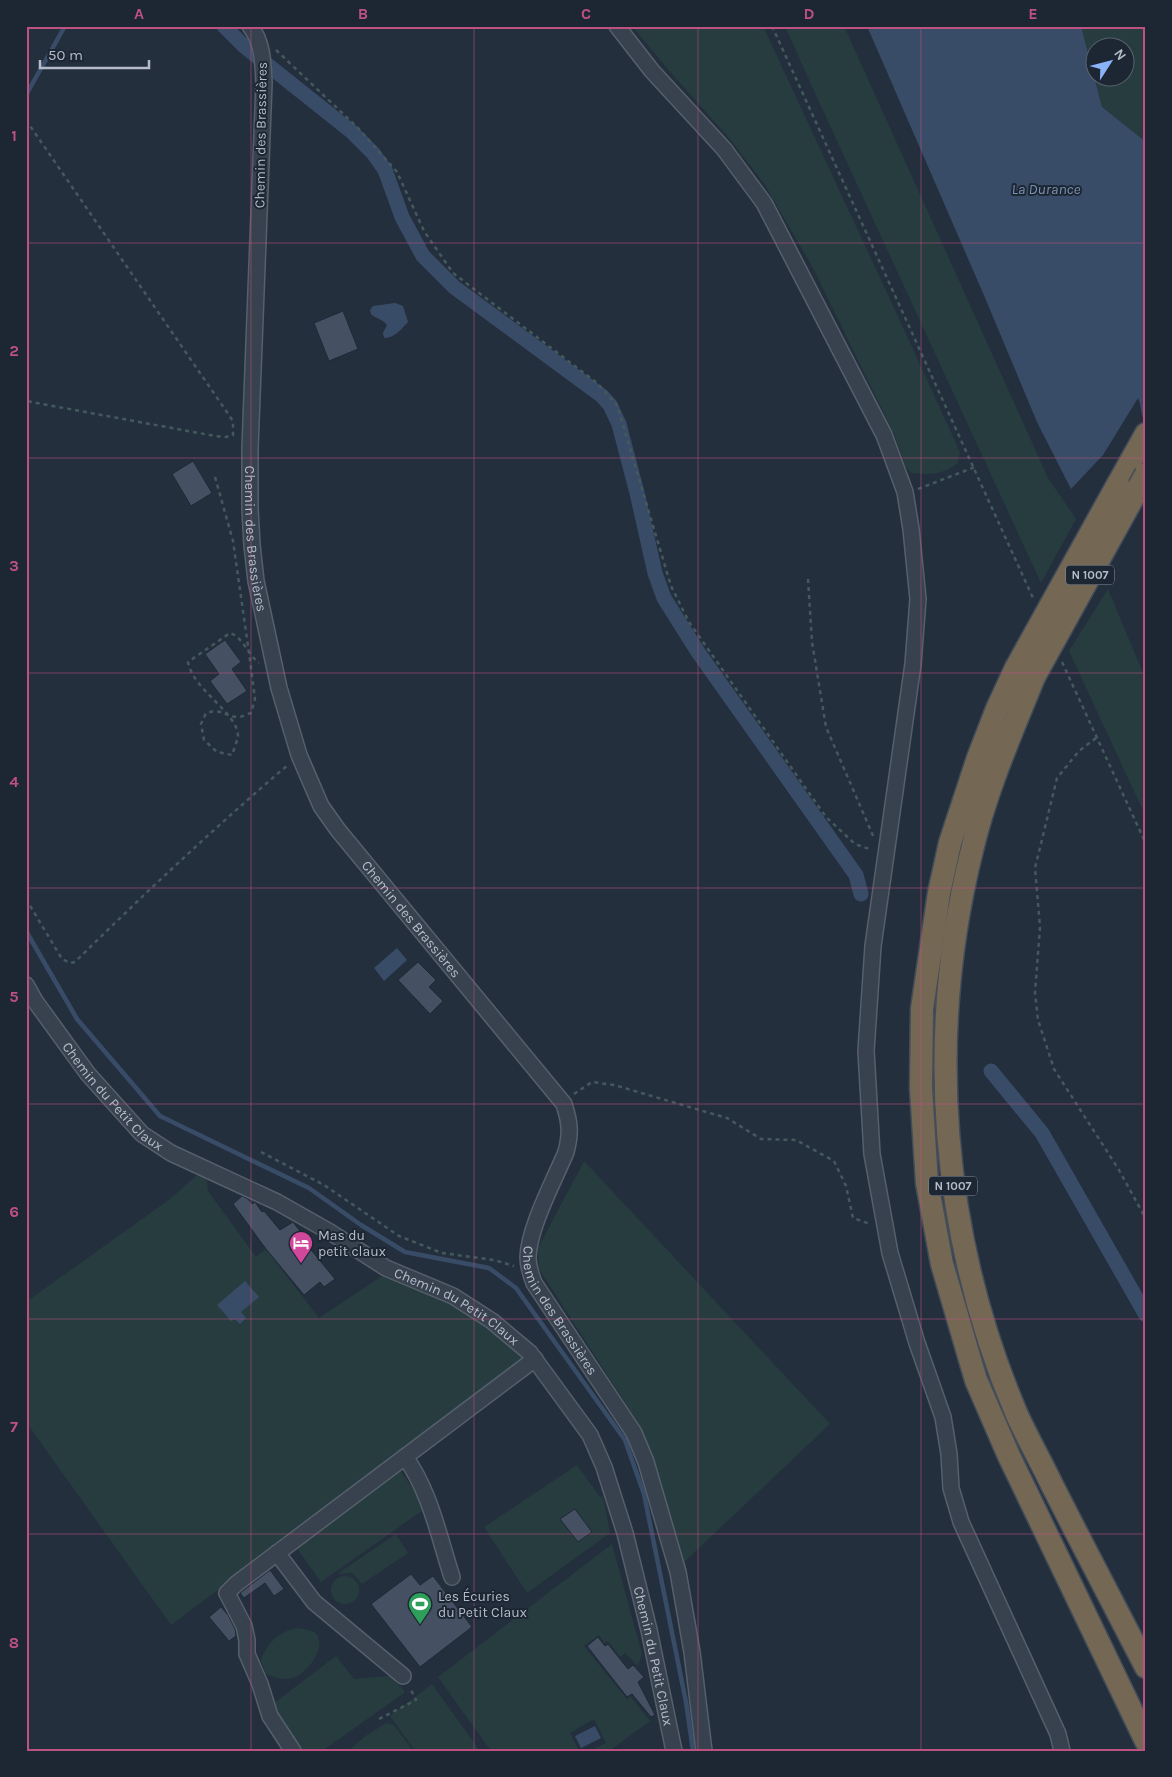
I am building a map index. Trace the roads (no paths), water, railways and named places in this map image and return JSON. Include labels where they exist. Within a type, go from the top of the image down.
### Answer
[{"type":"highway","name":"N 1007","points":[[1146,434],[1025,673],[971,850],[952,950],[946,1005],[945,1058],[946,1118],[959,1222],[969,1272],[996,1359],[1022,1424],[1146,1667]]},
{"type":"highway","name":"N 1007","points":[[1146,474],[1025,673],[997,709],[978,758],[950,843],[939,893],[922,1009],[921,1088],[927,1183],[942,1264],[976,1380],[1009,1456],[1146,1741]]},
{"type":"street","points":[[617,26],[652,71],[724,149],[764,203],[884,435],[905,492],[918,599],[913,664],[873,946],[866,1051],[872,1154],[890,1253],[917,1343],[943,1417],[949,1454],[951,1488],[961,1522],[1058,1734],[1062,1751]]},
{"type":"street","name":"Chemin des Brassières","points":[[251,28],[262,60],[250,509],[256,581],[276,672],[299,755],[322,806],[338,830],[564,1104],[570,1121],[570,1139],[531,1238],[528,1260],[530,1274],[534,1283],[634,1433],[646,1462],[678,1572],[692,1652],[704,1751]]},
{"type":"street","name":"Chemin du Petit Claux","points":[[26,985],[35,1001],[88,1074],[142,1134],[172,1153],[277,1202],[330,1232],[386,1268],[453,1296],[492,1321],[530,1353],[590,1435],[604,1467],[625,1533],[642,1601],[674,1751]]},
{"type":"street","points":[[293,1751],[270,1716],[260,1684],[247,1654],[244,1626],[227,1593],[236,1584],[535,1359]]},
{"type":"street","points":[[405,1456],[411,1464],[427,1498],[452,1577]]},
{"type":"street","points":[[277,1553],[314,1602],[403,1676]]},
{"type":"water","name":"La Durance","points":[[867,26],[1081,26],[1084,38],[1084,88],[1097,88],[1102,107],[1146,142],[1146,423],[1138,398],[1103,455],[1071,489],[1037,422]]},
{"type":"water","points":[[395,303],[403,306],[408,322],[395,335],[384,338],[383,333],[387,325],[384,321],[371,314],[370,310],[373,306]]},
{"type":"water","points":[[397,948],[407,960],[384,981],[374,968]]},
{"type":"water","points":[[245,1281],[259,1297],[241,1312],[246,1318],[240,1324],[235,1319],[231,1321],[217,1305]]},
{"type":"water","points":[[595,1726],[601,1738],[581,1748],[575,1736]]},
{"type":"waterway","points":[[26,95],[65,26]]},
{"type":"waterway","points":[[224,26],[244,46],[352,132],[373,153],[385,170],[402,217],[423,256],[454,287],[602,396],[610,405],[619,424],[655,573],[664,598],[698,652],[856,875],[861,894]]},
{"type":"waterway","points":[[26,931],[77,1019],[160,1116],[309,1188],[361,1225],[405,1252],[489,1268],[516,1288],[625,1440],[644,1494],[686,1702],[693,1751]]},
{"type":"waterway","points":[[991,1071],[1042,1133],[1146,1315]]},
{"type":"place","name":"Mas du petit claux","points":[[301,1264]]},
{"type":"place","name":"Les Écuries du Petit Claux","points":[[420,1625]]}]
